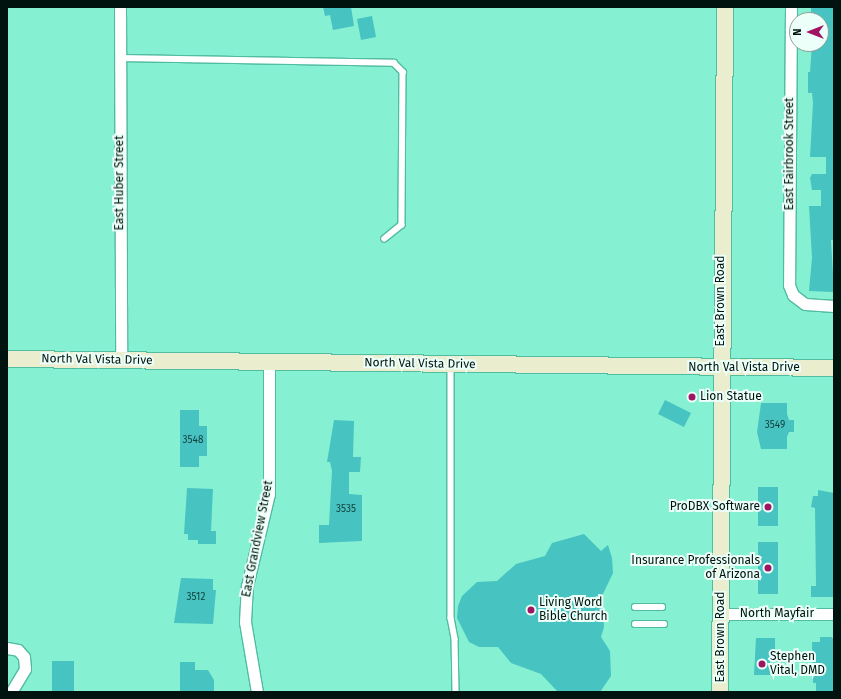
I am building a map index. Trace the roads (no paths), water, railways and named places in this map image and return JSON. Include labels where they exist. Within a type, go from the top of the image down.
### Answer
[{"type":"main road","name":"East Brown Road","points":[[720,692],[721,368],[725,7]]},
{"type":"main road","name":"North Val Vista Drive","points":[[7,358],[721,368],[834,368]]},
{"type":"street","name":"East Huber Street","points":[[120,7],[121,360]]},
{"type":"street","name":"East Fairbrook Street","points":[[791,7],[789,285],[797,299],[810,306],[834,306]]},
{"type":"street","name":"East Grandview Street","points":[[257,692],[248,656],[245,622],[247,586],[269,494],[269,361]]},
{"type":"street","name":"North Mayfair","points":[[721,614],[834,614]]},
{"type":"street","points":[[7,648],[18,650],[24,657],[25,669],[11,692]]},
{"type":"lane","points":[[120,58],[394,63],[403,72],[402,225],[386,239]]},
{"type":"lane","points":[[451,364],[451,618],[455,639],[456,692]]},
{"type":"lane","points":[[635,607],[662,607]]},
{"type":"lane","points":[[635,624],[664,624]]},
{"type":"place","name":"Lion Statue","points":[[692,397]]},
{"type":"place","name":"ProDBX Software","points":[[768,507]]},
{"type":"place","name":"Insurance Professionals of Arizona","points":[[768,568]]},
{"type":"place","name":"Living Word Bible Church","points":[[531,610]]},
{"type":"place","name":"Stephen Vital, DMD","points":[[762,664]]}]
